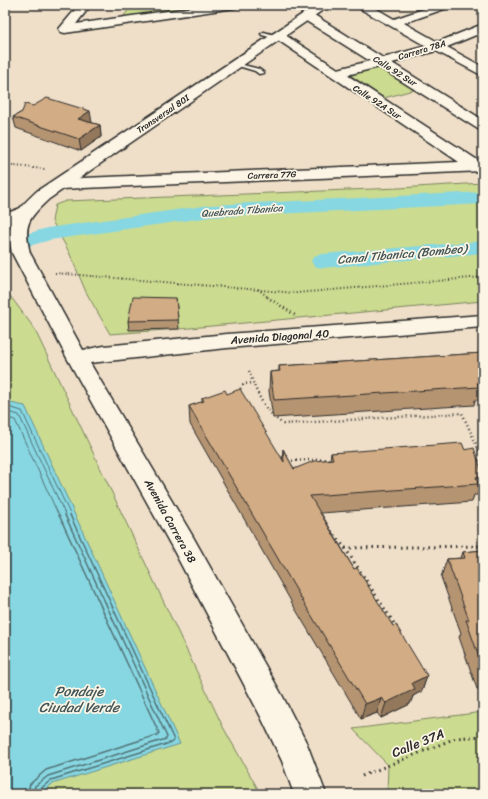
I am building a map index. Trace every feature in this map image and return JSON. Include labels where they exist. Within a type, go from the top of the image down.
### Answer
[{"type":"street","points":[[85,5],[66,29],[227,5]]},
{"type":"street","name":"Transversal 80I","points":[[22,253],[20,221],[26,211],[43,195],[237,64],[273,36],[324,5]]},
{"type":"street","points":[[361,5],[483,72]]},
{"type":"street","points":[[393,23],[446,5]]},
{"type":"street","name":"Calle 92 Sur","points":[[307,16],[483,126]]},
{"type":"street","name":"Carrera 78A","points":[[336,74],[437,47],[483,28]]},
{"type":"street","name":"Calle 92A Sur","points":[[273,36],[336,74],[480,166]]},
{"type":"street","name":"Carrera 77G","points":[[60,184],[480,166]]},
{"type":"street","points":[[5,221],[26,211]]},
{"type":"street","name":"Avenida Carrera 38","points":[[22,253],[77,358],[183,543],[272,707],[296,755],[310,794]]},
{"type":"street","name":"Avenida Diagonal 40","points":[[77,358],[219,342],[483,321]]},
{"type":"lane","points":[[237,64],[257,70],[261,73]]},
{"type":"path","points":[[5,165],[78,172]]},
{"type":"path","points":[[22,253],[258,289],[296,293],[483,277]]},
{"type":"path","points":[[258,289],[288,312],[302,318]]},
{"type":"path","points":[[250,371],[253,383],[263,405],[274,418],[283,424],[462,413],[482,457],[477,462]]},
{"type":"path","points":[[241,399],[237,393],[240,388],[244,384],[253,383]]},
{"type":"path","points":[[283,462],[293,460],[340,458]]},
{"type":"path","points":[[472,458],[477,462],[480,470]]},
{"type":"path","points":[[327,527],[345,548],[401,634]]},
{"type":"path","points":[[345,548],[483,546]]},
{"type":"path","points":[[422,667],[426,674]]},
{"type":"path","name":"Calle 37A","points":[[362,776],[456,738],[483,736]]},
{"type":"green space","points":[[132,5],[212,5],[121,20]]},
{"type":"green space","points":[[381,66],[417,89],[384,98],[349,74]]},
{"type":"green space","points":[[483,183],[483,301],[179,329],[110,334],[86,292],[69,252],[52,221],[55,205],[66,201],[399,188]]},
{"type":"green space","points":[[5,289],[34,328],[223,727],[259,791],[259,794],[5,794]]},
{"type":"green space","points":[[483,712],[483,794],[387,794],[388,765],[353,729]]},
{"type":"water","name":"Pondaje Ciudad Verde","points":[[5,402],[25,406],[180,744],[52,784],[40,794],[5,794]]},
{"type":"building","points":[[47,98],[90,111],[78,119],[100,125],[79,139],[13,117],[22,112],[25,104],[33,106]]},
{"type":"building","points":[[133,297],[176,298],[178,320],[128,321]]},
{"type":"building","points":[[483,353],[483,381],[477,382],[479,387],[274,400],[270,372],[280,371],[279,366]]},
{"type":"building","points":[[240,389],[284,462],[283,449],[294,469],[314,461],[333,459],[331,453],[462,443],[465,450],[474,448],[483,475],[483,477],[476,477],[478,484],[310,496],[354,569],[357,568],[393,626],[396,625],[427,676],[412,683],[415,689],[386,703],[381,698],[365,704],[298,593],[189,406],[204,401],[202,398],[225,390],[227,394]]},
{"type":"building","points":[[483,550],[483,668],[466,620],[469,620],[447,559],[465,558],[463,552]]},
{"type":"waterway","name":"Quebrada Tibaníca","points":[[5,247],[47,234],[211,211],[483,198]]},
{"type":"waterway","name":"Canal Tibanica (Bombeo)","points":[[322,261],[483,247]]}]
